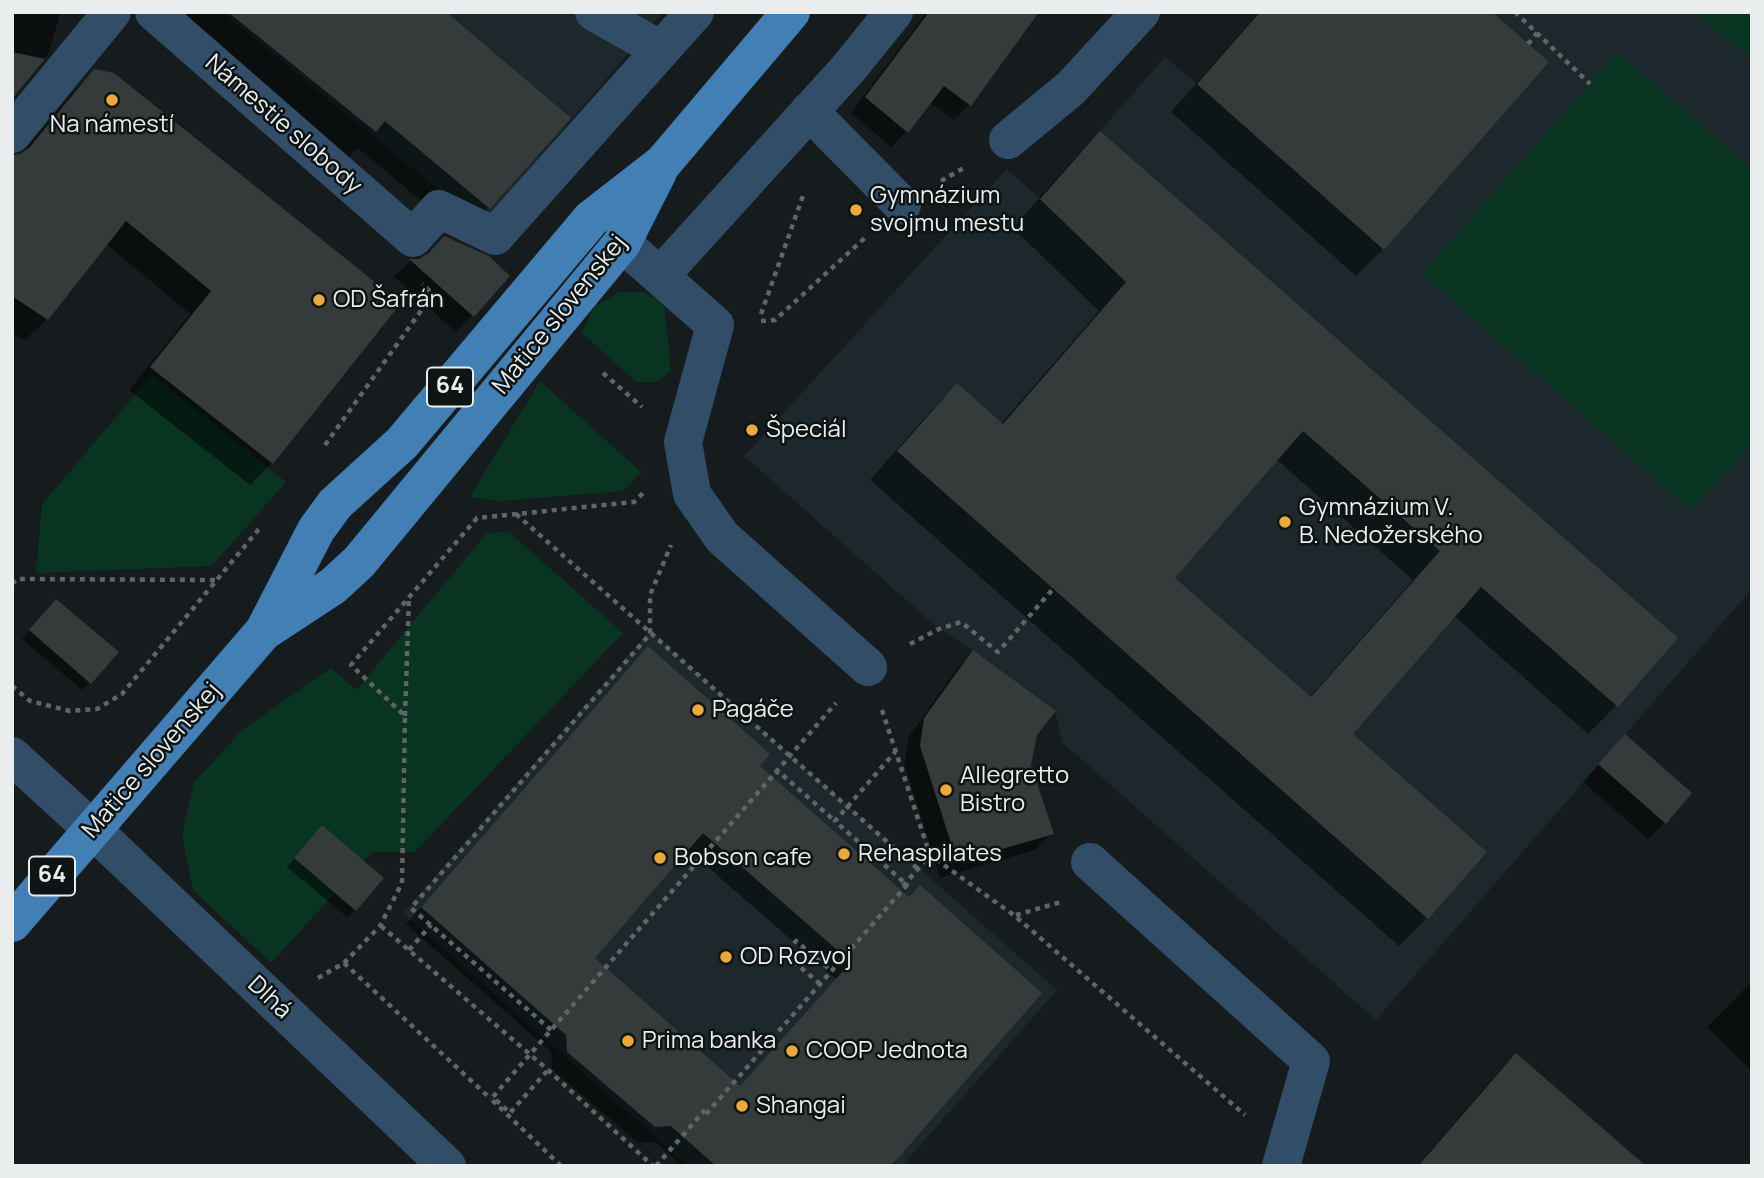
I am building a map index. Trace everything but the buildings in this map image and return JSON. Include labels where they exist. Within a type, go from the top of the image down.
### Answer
[{"type":"main road","name":"Matice slovenskej","points":[[12,923],[264,631],[316,530],[335,504],[402,443],[591,219],[663,163],[791,12]]},
{"type":"main road","name":"Matice slovenskej","points":[[264,631],[333,586],[359,562],[622,243],[663,163]]},
{"type":"street","points":[[12,134],[112,12]]},
{"type":"street","name":"Námestie slobody","points":[[154,12],[413,238]]},
{"type":"street","points":[[594,12],[661,50]]},
{"type":"street","points":[[413,238],[439,209],[495,236],[695,12]]},
{"type":"street","points":[[660,276],[818,120],[848,69],[894,12]]},
{"type":"street","points":[[1009,140],[1071,88],[1141,12]]},
{"type":"street","points":[[818,120],[902,205]]},
{"type":"street","points":[[622,243],[715,325],[683,442],[692,494],[722,537],[868,667]]},
{"type":"street","name":"Dlhá","points":[[12,756],[447,1166]]},
{"type":"street","points":[[1090,862],[1311,1061],[1284,1158]]},
{"type":"path","points":[[1515,12],[1590,84]]},
{"type":"path","points":[[1528,44],[1537,33]]},
{"type":"path","points":[[818,120],[759,321],[775,320],[902,205],[1009,140]]},
{"type":"path","points":[[320,451],[433,294],[394,259],[413,238]]},
{"type":"path","points":[[405,716],[351,665],[477,518],[634,502],[649,485]]},
{"type":"path","points":[[515,514],[918,869]]},
{"type":"path","points":[[12,686],[30,701],[70,711],[97,709],[122,694],[261,527]]},
{"type":"path","points":[[12,584],[16,579],[217,580]]},
{"type":"path","points":[[491,1099],[868,667],[939,629],[961,622],[998,652],[1053,589]]},
{"type":"path","points":[[275,1004],[344,962],[380,926],[402,883],[409,598]]},
{"type":"path","points":[[551,1030],[411,908],[650,634]]},
{"type":"path","points":[[868,667],[930,855],[1015,916],[1284,1158]]},
{"type":"path","points":[[835,821],[895,752]]},
{"type":"path","points":[[548,1070],[510,1113],[494,1099],[778,771],[907,885],[706,1114]]},
{"type":"path","points":[[380,926],[530,1054],[655,1166],[930,855]]},
{"type":"path","points":[[409,950],[431,925]]},
{"type":"path","points":[[820,984],[785,954],[796,941],[829,969]]},
{"type":"path","points":[[344,962],[561,1166]]},
{"type":"shaded area","points":[[222,12],[663,12],[482,225]]},
{"type":"shaded area","name":"Gymnázium V. B. Nedožerského","points":[[1260,12],[1752,12],[1752,589],[1376,1020],[1062,742],[1055,710],[973,650],[939,629],[744,456],[1007,169],[1040,199],[1165,57],[1197,84]]},
{"type":"shaded area","points":[[650,631],[1057,990],[902,1166],[688,1166],[403,913]]},
{"type":"green space","points":[[1694,12],[1752,12],[1752,59]]},
{"type":"green space","points":[[1618,52],[1752,169],[1752,443],[1692,511],[1422,274]]},
{"type":"green space","points":[[619,292],[644,292],[664,304],[671,371],[656,382],[636,382],[582,333],[594,307]]},
{"type":"green space","points":[[152,375],[286,482],[212,566],[36,573],[42,504]]},
{"type":"green space","points":[[540,381],[641,472],[624,491],[502,501],[470,497]]},
{"type":"green space","points":[[509,532],[623,633],[415,852],[372,852],[271,963],[193,890],[182,835],[194,783],[242,730],[331,668],[356,690],[487,533]]},
{"type":"place","name":"Na námestí","points":[[112,100]]},
{"type":"place","name":"Gymnázium svojmu mestu","points":[[856,210]]},
{"type":"place","name":"OD Šafrán","points":[[319,300]]},
{"type":"place","name":"Špeciál","points":[[752,430]]},
{"type":"place","name":"Gymnázium V. B. Nedožerského","points":[[1285,522]]},
{"type":"place","name":"Pagáče","points":[[698,710]]},
{"type":"place","name":"Allegretto Bistro","points":[[946,790]]},
{"type":"place","name":"Rehaspilates","points":[[844,854]]},
{"type":"place","name":"Bobson cafe","points":[[660,858]]},
{"type":"place","name":"OD Rozvoj","points":[[726,957]]},
{"type":"place","name":"Prima banka","points":[[628,1041]]},
{"type":"place","name":"COOP Jednota","points":[[792,1051]]},
{"type":"place","name":"Shangai","points":[[742,1106]]}]
